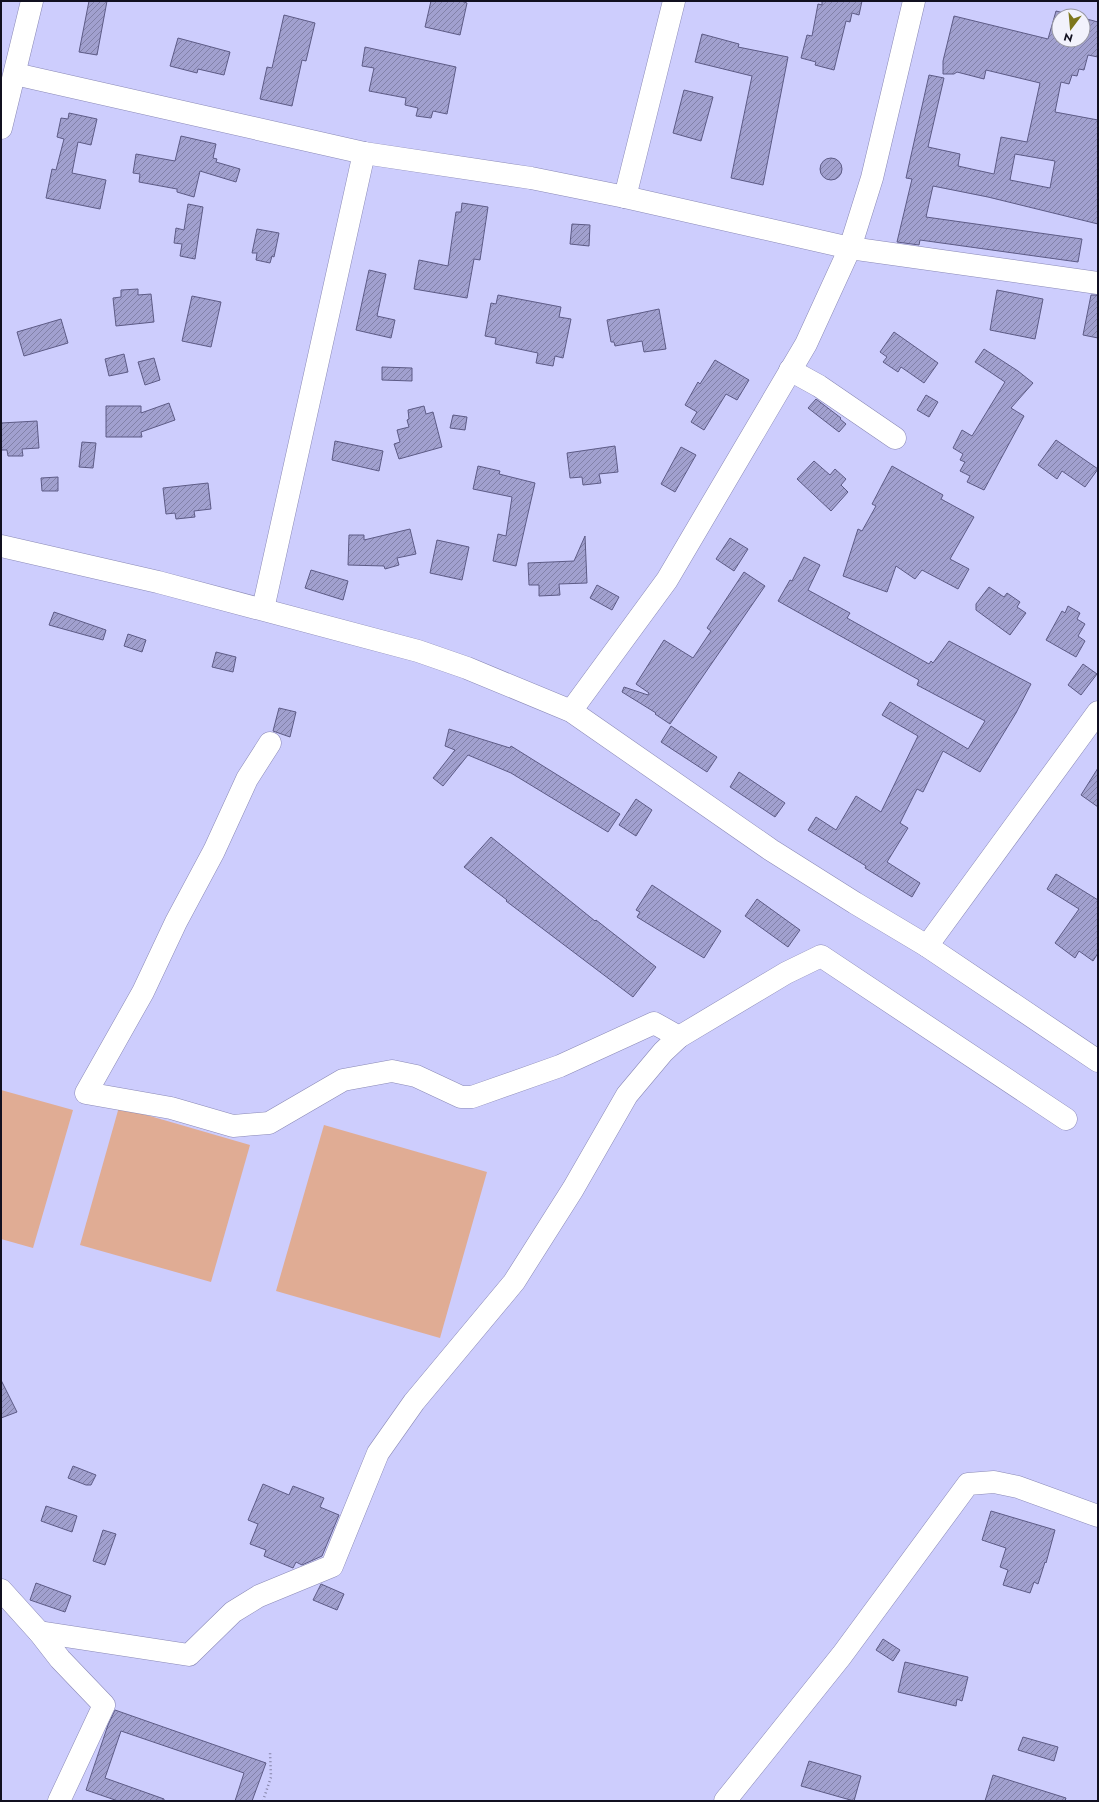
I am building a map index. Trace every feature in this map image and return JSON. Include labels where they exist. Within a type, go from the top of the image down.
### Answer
[{"type":"street","points":[[1,128],[32,1]]},
{"type":"street","points":[[625,197],[674,1]]},
{"type":"street","points":[[571,712],[667,580],[806,344],[850,248],[872,178],[914,1]]},
{"type":"street","points":[[15,74],[364,153],[531,178],[625,197],[850,248],[1098,283]]},
{"type":"street","points":[[263,609],[364,153]]},
{"type":"street","points":[[790,370],[819,386],[895,438]]},
{"type":"street","points":[[1,546],[151,580],[418,651],[467,668],[571,712],[771,850],[855,903],[928,946],[1098,1061]]},
{"type":"street","points":[[928,946],[1098,712]]},
{"type":"street","points":[[270,743],[248,779],[214,851],[176,922],[144,992],[86,1094],[171,1108],[233,1126],[269,1122],[343,1080],[392,1071],[416,1076],[461,1097],[472,1097],[560,1066],[654,1023],[679,1037]]},
{"type":"street","points":[[39,1632],[111,1644],[146,1647],[189,1655],[233,1612],[259,1596],[332,1566],[378,1453],[414,1402],[514,1282],[573,1189],[627,1095],[663,1052],[679,1037],[786,973],[821,956],[1066,1119]]},
{"type":"street","points":[[724,1801],[842,1656],[968,1484],[994,1482],[1018,1487],[1098,1516]]},
{"type":"street","points":[[1,1590],[39,1632],[60,1659],[104,1706],[59,1801]]},
{"type":"path","points":[[263,1801],[271,1777],[270,1752]]},
{"type":"shaded area","points":[[1,1090],[73,1110],[33,1248],[1,1239]]},
{"type":"shaded area","points":[[119,1107],[250,1145],[211,1282],[80,1245]]},
{"type":"shaded area","points":[[324,1125],[487,1172],[440,1338],[276,1291]]},
{"type":"building","points":[[89,1],[107,1],[97,55],[79,52]]},
{"type":"building","points":[[431,1],[461,1],[467,3],[460,35],[425,27]]},
{"type":"building","points":[[822,1],[862,1],[859,15],[852,13],[850,22],[846,21],[834,70],[815,65],[816,62],[801,58],[807,35],[812,36],[818,4],[822,5]]},
{"type":"building","points":[[284,15],[315,23],[306,61],[302,60],[292,106],[260,99],[267,67],[272,68]]},
{"type":"building","points":[[954,16],[1048,39],[1051,28],[1051,48],[1091,48],[1091,20],[1098,22],[1098,57],[1088,55],[1084,70],[1079,69],[1077,76],[1072,75],[1069,84],[1061,82],[1055,112],[1098,120],[1098,224],[988,197],[933,186],[926,217],[1082,239],[1078,262],[920,240],[919,245],[897,242],[912,179],[906,178],[929,75],[944,78],[928,147],[960,154],[958,166],[994,174],[1001,137],[1027,142],[1040,83],[986,70],[984,79],[957,72],[954,74],[943,74],[943,61]],"holes":[[[1015,154],[1055,161],[1050,188],[1010,180]]]},
{"type":"building","points":[[702,34],[739,44],[738,47],[788,57],[763,185],[731,178],[752,76],[695,62]]},
{"type":"building","points":[[178,38],[230,52],[224,75],[198,69],[197,73],[170,66]]},
{"type":"building","points":[[365,47],[456,67],[447,114],[433,111],[431,118],[416,116],[418,108],[405,105],[406,98],[369,91],[374,68],[362,66]]},
{"type":"building","points":[[684,90],[713,97],[701,141],[673,133]]},
{"type":"building","points":[[69,113],[97,119],[91,145],[78,142],[72,173],[106,180],[100,209],[46,198],[52,169],[56,170],[64,139],[57,137],[61,118],[68,119]]},
{"type":"building","points":[[181,136],[216,144],[213,158],[217,159],[216,162],[240,169],[236,182],[200,171],[194,197],[177,192],[177,189],[139,182],[140,174],[133,173],[136,154],[175,161]]},
{"type":"building","points":[[831,158],[839,161],[842,169],[839,177],[831,180],[823,177],[820,169],[823,161]]},
{"type":"building","points":[[462,203],[488,207],[480,260],[474,259],[467,298],[414,289],[419,260],[448,266],[456,212],[461,212]]},
{"type":"building","points":[[188,204],[203,207],[195,259],[180,256],[182,244],[174,243],[176,228],[184,230]]},
{"type":"building","points":[[572,224],[590,225],[589,246],[570,244]]},
{"type":"building","points":[[257,229],[279,233],[274,257],[272,256],[270,263],[256,260],[257,253],[252,253]]},
{"type":"building","points":[[369,270],[386,274],[377,316],[395,320],[391,338],[356,330]]},
{"type":"building","points":[[138,289],[138,295],[151,294],[154,322],[116,326],[113,298],[121,297],[121,290]]},
{"type":"building","points":[[997,290],[1043,299],[1035,339],[990,330]]},
{"type":"building","points":[[498,295],[561,307],[559,317],[571,319],[563,358],[555,356],[553,366],[536,363],[538,353],[495,344],[496,338],[485,336],[491,303],[496,304]]},
{"type":"building","points":[[1091,295],[1098,295],[1098,338],[1083,335]]},
{"type":"building","points":[[192,296],[221,302],[211,347],[182,341]]},
{"type":"building","points":[[659,309],[666,349],[644,352],[642,341],[615,346],[614,342],[611,342],[607,320]]},
{"type":"building","points":[[61,319],[68,343],[24,356],[17,332]]},
{"type":"building","points":[[894,332],[938,363],[924,383],[901,367],[898,372],[883,362],[887,357],[880,352]]},
{"type":"building","points":[[984,349],[1018,371],[1033,383],[1011,408],[1024,416],[984,490],[967,482],[970,476],[960,471],[965,462],[960,460],[963,454],[953,448],[962,430],[972,436],[1005,382],[975,362]]},
{"type":"building","points":[[124,354],[128,372],[109,376],[105,359]]},
{"type":"building","points":[[154,358],[160,380],[145,385],[138,362]]},
{"type":"building","points":[[715,360],[749,380],[737,400],[726,394],[704,430],[691,422],[697,412],[685,405],[698,382],[700,384]]},
{"type":"building","points":[[382,367],[412,368],[412,381],[382,380]]},
{"type":"building","points":[[926,395],[938,402],[929,417],[917,410]]},
{"type":"building","points":[[816,399],[841,418],[840,419],[846,424],[839,432],[808,408]]},
{"type":"building","points":[[169,403],[175,420],[141,432],[142,437],[106,437],[106,406],[141,406],[141,413]]},
{"type":"building","points":[[424,406],[426,414],[433,412],[442,447],[399,459],[394,444],[400,442],[397,430],[409,427],[407,420],[409,419],[408,410]]},
{"type":"building","points":[[453,415],[467,417],[465,430],[450,428]]},
{"type":"building","points":[[37,421],[39,448],[22,449],[23,456],[8,456],[7,450],[1,450],[1,423]]},
{"type":"building","points":[[1056,440],[1098,469],[1085,487],[1062,471],[1057,479],[1038,465]]},
{"type":"building","points":[[335,441],[383,451],[379,471],[332,460]]},
{"type":"building","points":[[82,442],[96,443],[93,468],[79,467]]},
{"type":"building","points":[[615,446],[618,472],[599,474],[601,483],[583,485],[582,477],[570,478],[567,453]]},
{"type":"building","points":[[681,447],[696,455],[675,492],[661,484]]},
{"type":"building","points":[[814,461],[830,475],[835,469],[846,479],[841,485],[848,492],[831,511],[797,479]]},
{"type":"building","points":[[478,466],[500,471],[499,474],[535,483],[516,566],[493,561],[498,534],[506,536],[512,497],[473,489]]},
{"type":"building","points":[[892,466],[943,495],[941,499],[974,517],[950,559],[969,569],[958,589],[922,570],[915,579],[896,566],[887,592],[843,576],[858,529],[862,531],[876,506],[872,504]]},
{"type":"building","points":[[58,477],[58,491],[42,491],[41,478]]},
{"type":"building","points":[[208,483],[211,509],[194,511],[195,517],[176,519],[175,513],[166,514],[163,488]]},
{"type":"building","points":[[410,529],[416,554],[397,558],[399,565],[385,569],[384,566],[348,565],[349,535],[364,535],[364,540]]},
{"type":"building","points":[[585,536],[587,583],[559,584],[560,595],[539,596],[539,585],[529,585],[528,563],[574,561]]},
{"type":"building","points":[[730,538],[748,549],[734,571],[716,559]]},
{"type":"building","points":[[437,540],[469,547],[462,580],[430,573]]},
{"type":"building","points":[[804,557],[820,565],[808,590],[850,613],[847,618],[929,664],[931,661],[933,663],[949,641],[1031,684],[1016,713],[980,772],[943,751],[923,792],[917,789],[900,823],[908,828],[887,862],[920,883],[912,897],[808,830],[816,817],[836,830],[856,796],[881,812],[918,736],[882,715],[890,702],[968,749],[985,721],[917,685],[919,680],[778,601],[790,580],[792,581]]},
{"type":"building","points":[[311,570],[348,581],[343,600],[305,588]]},
{"type":"building","points":[[744,572],[765,586],[670,724],[655,714],[656,713],[622,692],[624,687],[648,695],[649,693],[636,684],[664,640],[693,658],[711,631],[707,628]]},
{"type":"building","points":[[597,585],[619,597],[612,610],[590,598]]},
{"type":"building","points":[[989,587],[1004,597],[1007,593],[1020,602],[1017,607],[1026,613],[1010,635],[976,610],[976,604]]},
{"type":"building","points":[[1068,606],[1080,613],[1077,619],[1085,624],[1078,636],[1085,641],[1076,657],[1046,640],[1062,611],[1065,613]]},
{"type":"building","points":[[54,612],[106,630],[103,640],[49,625]]},
{"type":"building","points":[[128,634],[146,640],[142,652],[124,646]]},
{"type":"building","points":[[216,652],[236,657],[233,672],[212,667]]},
{"type":"building","points":[[1083,664],[1097,674],[1081,695],[1068,685]]},
{"type":"building","points":[[279,708],[296,712],[290,737],[273,731]]},
{"type":"building","points":[[671,726],[717,757],[707,772],[661,742]]},
{"type":"building","points":[[449,729],[510,748],[511,746],[620,814],[608,832],[511,773],[468,755],[443,786],[433,778],[455,750],[445,746]]},
{"type":"building","points":[[1098,768],[1098,807],[1081,795]]},
{"type":"building","points":[[739,772],[785,803],[775,817],[730,787]]},
{"type":"building","points":[[636,799],[652,810],[636,836],[619,825]]},
{"type":"building","points":[[491,837],[595,921],[596,920],[656,967],[633,997],[506,901],[507,900],[464,867]]},
{"type":"building","points":[[1056,874],[1098,900],[1098,953],[1093,961],[1079,951],[1075,958],[1055,943],[1079,909],[1047,889]]},
{"type":"building","points":[[652,885],[721,931],[704,958],[637,917],[640,912],[636,910]]},
{"type":"building","points":[[757,899],[800,930],[788,947],[745,916]]},
{"type":"building","points":[[1,1380],[17,1412],[1,1418]]},
{"type":"building","points":[[73,1466],[96,1475],[91,1485],[86,1485],[68,1478]]},
{"type":"building","points":[[263,1484],[289,1495],[293,1486],[324,1498],[320,1507],[339,1515],[322,1556],[302,1565],[296,1562],[293,1568],[264,1556],[266,1550],[250,1544],[258,1524],[248,1520]]},
{"type":"building","points":[[46,1506],[77,1516],[72,1532],[41,1521]]},
{"type":"building","points":[[991,1511],[1055,1530],[1046,1563],[1045,1562],[1038,1584],[1034,1582],[1030,1593],[1003,1585],[1008,1570],[1000,1567],[1006,1548],[982,1540]]},
{"type":"building","points":[[103,1530],[116,1534],[105,1565],[93,1561]]},
{"type":"building","points":[[36,1583],[71,1596],[65,1612],[30,1600]]},
{"type":"building","points":[[321,1584],[344,1594],[337,1610],[313,1600]]},
{"type":"building","points":[[883,1639],[900,1650],[893,1661],[876,1650]]},
{"type":"building","points":[[905,1662],[968,1677],[962,1701],[957,1699],[956,1706],[898,1692]]},
{"type":"building","points":[[115,1710],[266,1763],[252,1801],[235,1801],[244,1773],[121,1731],[105,1778],[164,1799],[164,1801],[118,1801],[86,1790],[108,1725]]},
{"type":"building","points":[[1023,1737],[1058,1747],[1054,1761],[1018,1750]]},
{"type":"building","points":[[809,1761],[861,1776],[854,1801],[801,1786]]},
{"type":"building","points":[[993,1775],[1066,1798],[1065,1801],[985,1801]]}]
